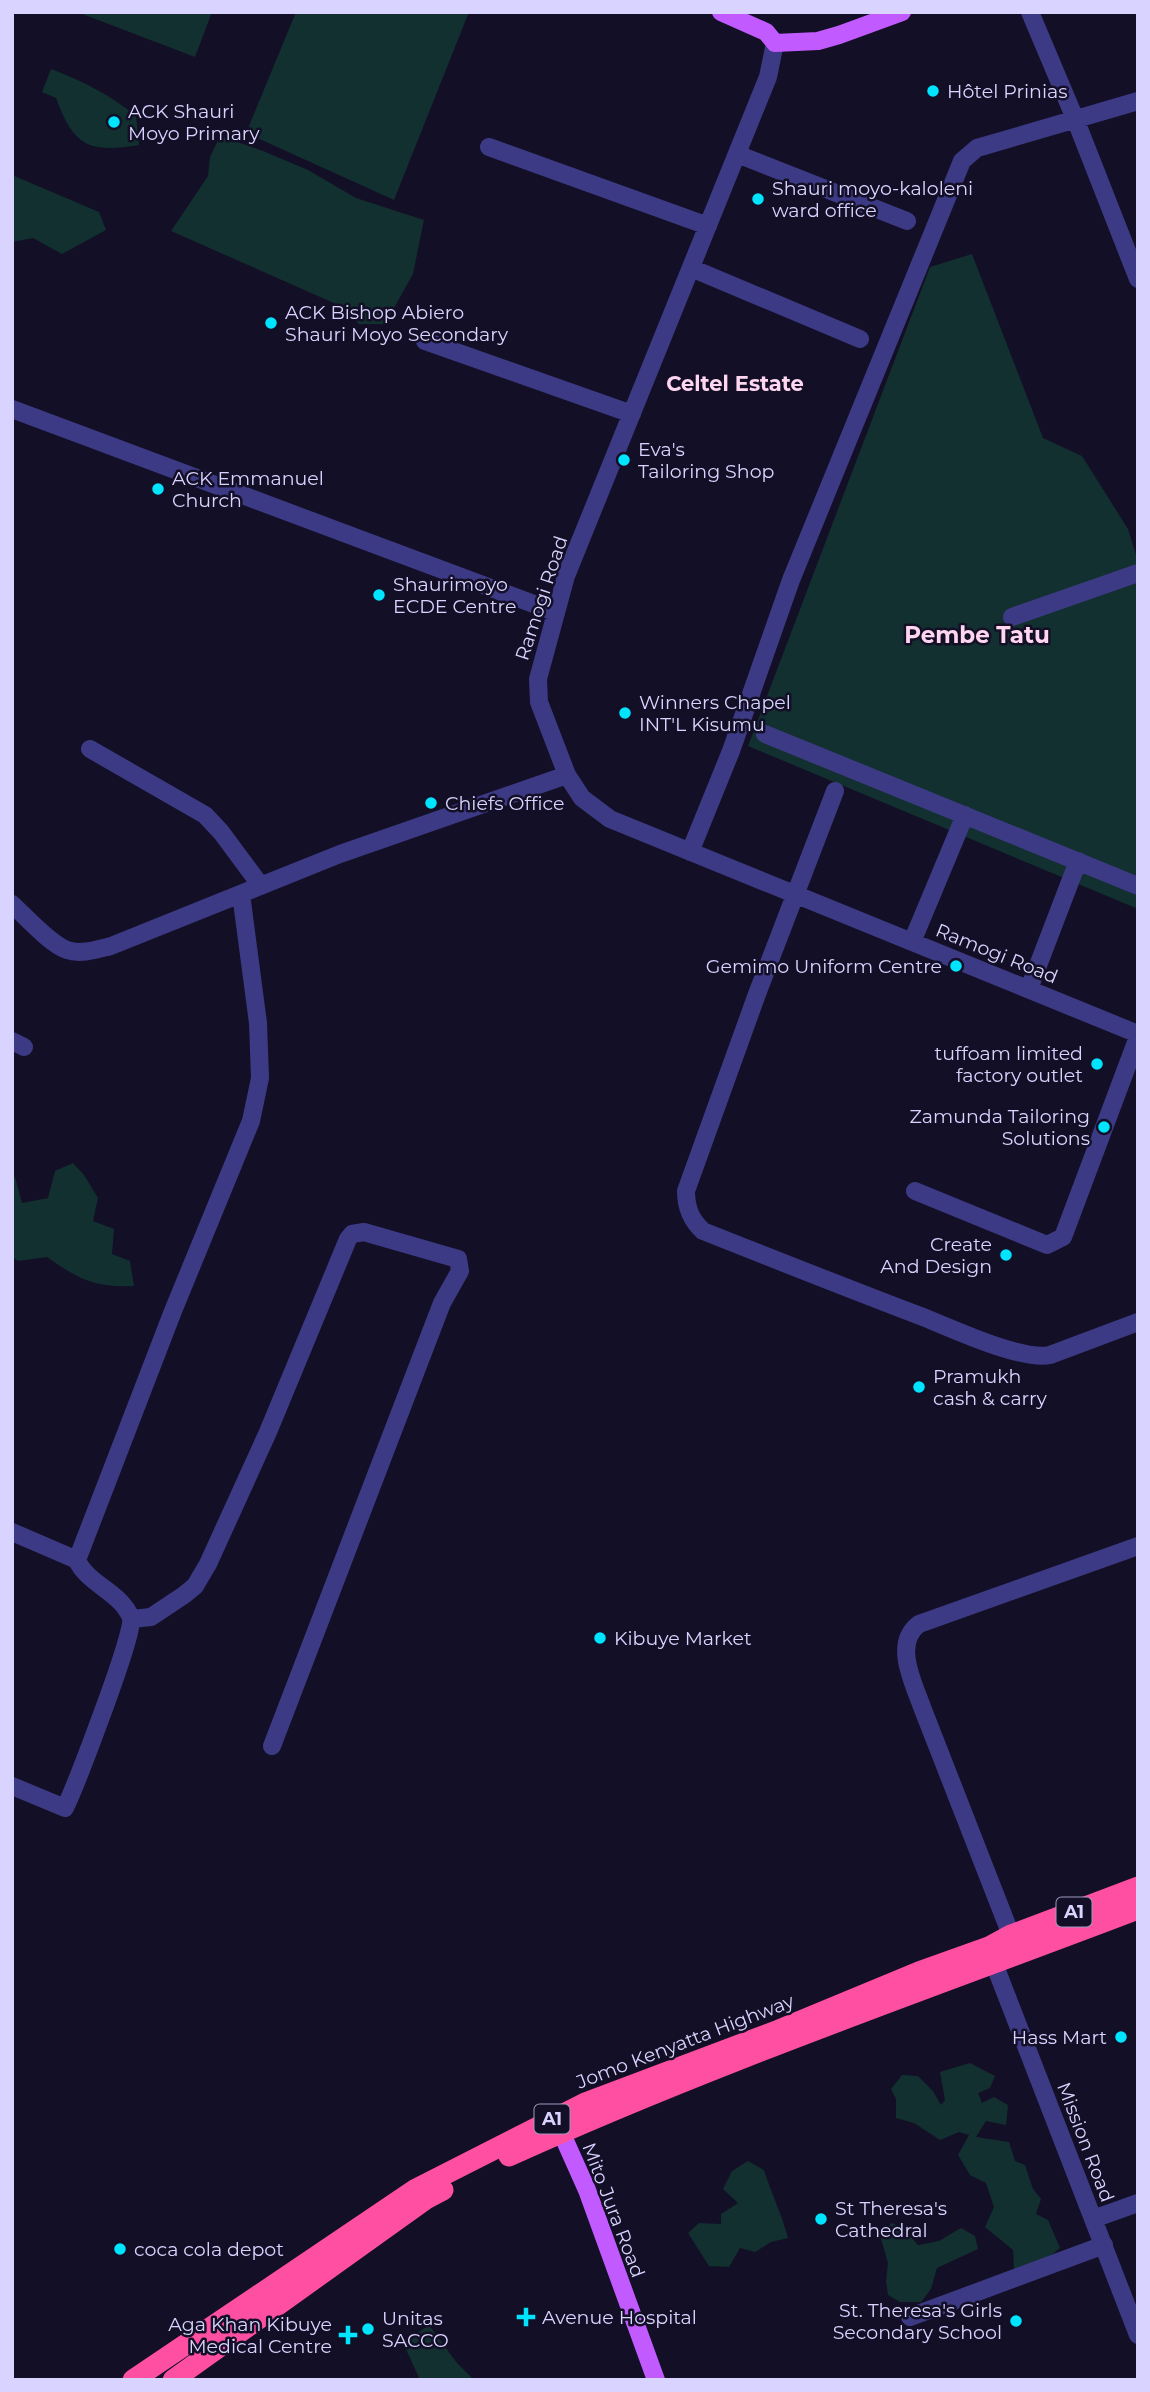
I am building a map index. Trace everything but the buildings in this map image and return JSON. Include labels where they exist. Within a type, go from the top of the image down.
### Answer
[{"type":"highway","name":"Jomo Kenyatta Highway","points":[[173,2380],[267,2310],[426,2199],[482,2168],[991,1955],[1011,1936],[1138,1887]]},
{"type":"highway","name":"Jomo Kenyatta Highway","points":[[133,2380],[416,2189],[585,2103],[919,1972],[991,1955],[1138,1909]]},
{"type":"main road","points":[[721,12],[765,32],[775,43],[818,41],[839,36],[902,12]]},
{"type":"main road","name":"Mito Jura Road","points":[[562,2134],[587,2190],[656,2380]]},
{"type":"street","points":[[1030,12],[1133,250],[1138,279]]},
{"type":"street","name":"Ramogi Road","points":[[775,43],[768,77],[566,576],[538,679],[538,691],[546,724],[567,775],[582,798],[610,819],[1138,1035]]},
{"type":"street","points":[[690,852],[731,751],[791,580],[962,161],[977,148],[1138,101]]},
{"type":"street","points":[[489,147],[708,226]]},
{"type":"street","points":[[737,154],[907,221]]},
{"type":"street","points":[[691,268],[860,339]]},
{"type":"street","points":[[425,341],[632,414]]},
{"type":"street","points":[[12,409],[555,612]]},
{"type":"street","points":[[1012,617],[1138,573]]},
{"type":"street","points":[[765,734],[1138,886]]},
{"type":"street","points":[[89,749],[205,816],[221,832],[261,886]]},
{"type":"street","points":[[12,904],[67,950],[79,952],[111,946],[340,854],[567,775]]},
{"type":"street","points":[[835,791],[757,994],[686,1191],[692,1219],[704,1231],[992,1344],[1035,1356],[1050,1355],[1138,1322]]},
{"type":"street","points":[[912,942],[965,815]]},
{"type":"street","points":[[1029,989],[1078,861]]},
{"type":"street","points":[[77,1560],[168,1324],[251,1121],[260,1079],[258,1037],[241,894]]},
{"type":"street","points":[[915,1191],[1047,1245],[1063,1237],[1138,1035]]},
{"type":"street","points":[[132,1619],[151,1617],[184,1595],[195,1586],[208,1564],[268,1432],[352,1234],[364,1232],[458,1259],[460,1271],[442,1303],[272,1746]]},
{"type":"street","points":[[12,1532],[77,1560],[86,1573],[113,1594],[132,1619]]},
{"type":"street","points":[[1011,1936],[922,1707],[909,1668],[905,1642],[910,1630],[919,1624],[1138,1546]]},
{"type":"street","points":[[12,1786],[65,1808],[118,1669],[132,1619]]},
{"type":"street","name":"Mission Road","points":[[991,1955],[1138,2335]]},
{"type":"street","points":[[1093,2219],[1138,2203]]},
{"type":"street","points":[[910,2317],[1104,2245]]},
{"type":"green space","points":[[77,12],[212,12],[195,57]]},
{"type":"green space","points":[[296,12],[469,12],[394,200],[246,133]]},
{"type":"green space","points":[[51,69],[96,89],[136,116],[139,145],[96,147],[77,137],[56,98],[42,92]]},
{"type":"green space","points":[[220,136],[308,170],[356,198],[424,220],[413,274],[385,324],[359,324],[336,304],[171,231],[208,176],[210,157]]},
{"type":"green space","points":[[12,175],[99,212],[106,230],[62,254],[33,238],[12,242]]},
{"type":"green space","points":[[972,254],[1043,438],[1082,456],[1128,529],[1138,561],[1138,909],[748,746],[930,267]]},
{"type":"green space","points":[[73,1163],[98,1198],[93,1221],[114,1229],[112,1254],[130,1261],[134,1286],[98,1284],[68,1271],[47,1257],[18,1261],[12,1257],[12,1176],[15,1177],[22,1203],[48,1198],[55,1171]]},
{"type":"green space","points":[[970,2063],[995,2076],[990,2088],[978,2093],[982,2103],[994,2097],[1008,2105],[1006,2125],[986,2121],[976,2137],[1009,2142],[1015,2161],[1025,2165],[1033,2189],[1041,2199],[1036,2214],[1048,2220],[1060,2248],[1048,2258],[1014,2269],[1013,2250],[985,2227],[994,2207],[986,2183],[970,2175],[958,2155],[969,2135],[959,2132],[940,2140],[914,2123],[896,2118],[896,2099],[891,2089],[902,2075],[918,2076],[933,2091],[941,2105],[945,2100],[940,2072]]},
{"type":"green space","points":[[748,2161],[764,2170],[788,2238],[771,2242],[755,2252],[740,2248],[729,2267],[709,2266],[688,2233],[699,2223],[721,2224],[721,2214],[738,2203],[723,2189],[732,2171]]},
{"type":"green space","points":[[891,2223],[901,2226],[918,2245],[939,2241],[961,2228],[975,2236],[978,2249],[937,2268],[931,2289],[921,2302],[900,2302],[888,2295],[888,2263],[881,2239]]},
{"type":"green space","points":[[429,2325],[457,2363],[474,2380],[420,2380],[403,2343]]},
{"type":"place","name":"Hôtel Prinias","points":[[933,91]]},
{"type":"place","name":"ACK Shauri Moyo Primary","points":[[114,122]]},
{"type":"place","name":"Shauri moyo-kaloleni ward office","points":[[758,199]]},
{"type":"place","name":"ACK Bishop Abiero Shauri Moyo Secondary","points":[[271,323]]},
{"type":"place","name":"Eva's Tailoring Shop","points":[[624,460]]},
{"type":"place","name":"ACK Emmanuel Church","points":[[158,489]]},
{"type":"place","name":"Shaurimoyo ECDE Centre","points":[[379,595]]},
{"type":"place","name":"Winners Chapel INT'L Kisumu","points":[[625,713]]},
{"type":"place","name":"Chiefs Office","points":[[431,803]]},
{"type":"place","name":"Gemimo Uniform Centre","points":[[956,966]]},
{"type":"place","name":"tuffoam limited factory outlet","points":[[1097,1064]]},
{"type":"place","name":"Zamunda Tailoring Solutions","points":[[1104,1127]]},
{"type":"place","name":"Create And Design","points":[[1006,1255]]},
{"type":"place","name":"Pramukh cash & carry","points":[[919,1387]]},
{"type":"place","name":"Kibuye Market","points":[[600,1638]]},
{"type":"place","name":"Hass Mart","points":[[1121,2037]]},
{"type":"place","name":"St Theresa's Cathedral","points":[[821,2219]]},
{"type":"place","name":"coca cola depot","points":[[120,2249]]},
{"type":"place","name":"Avenue Hospital","points":[[526,2317]]},
{"type":"place","name":"St. Theresa's Girls Secondary School","points":[[1016,2321]]},
{"type":"place","name":"Unitas SACCO","points":[[368,2329]]},
{"type":"place","name":"Aga Khan Kibuye Medical Centre","points":[[348,2335]]},
{"type":"district","name":"Celtel Estate","points":[[735,384]]},
{"type":"district","name":"Pembe Tatu","points":[[977,635]]}]
